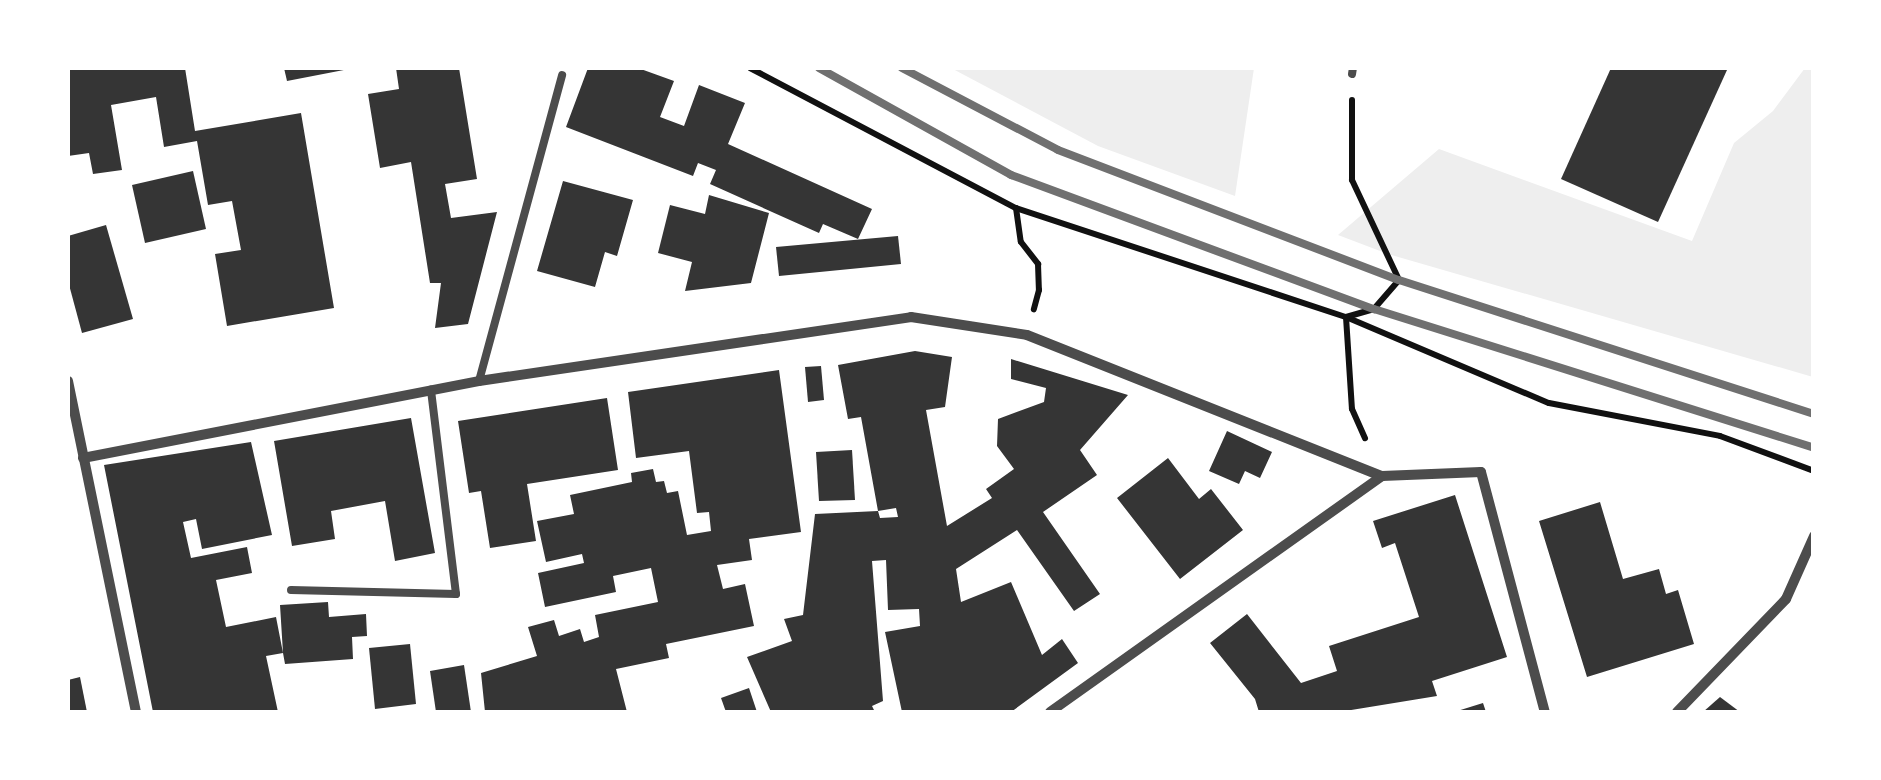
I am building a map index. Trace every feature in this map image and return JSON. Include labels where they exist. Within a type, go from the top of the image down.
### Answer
[{"type":"street","points":[[83,458],[480,381],[911,317],[1027,335],[1382,476],[1481,472],[1546,712]]},
{"type":"street","points":[[68,381],[136,712]]},
{"type":"street","points":[[1050,712],[1382,476]]},
{"type":"street","points":[[1677,712],[1786,599],[1814,536]]},
{"type":"lane","points":[[480,381],[562,75]]},
{"type":"lane","points":[[290,590],[456,594],[431,390]]},
{"type":"path","points":[[750,68],[1016,208],[1346,317],[1548,403],[1720,436],[1814,471]]},
{"type":"path","points":[[1346,317],[1374,308],[1399,280],[1352,180],[1352,71]]},
{"type":"path","points":[[1016,208],[1021,242],[1038,264],[1039,290],[1027,335]]},
{"type":"path","points":[[1346,317],[1352,409],[1382,476]]},
{"type":"shaded area","points":[[951,68],[1254,68],[1235,196],[1098,146]]},
{"type":"shaded area","points":[[1805,68],[1813,68],[1813,377],[1388,254],[1338,235],[1439,149],[1692,241],[1734,143],[1773,111]]},
{"type":"building","points":[[68,68],[185,68],[195,131],[301,113],[334,308],[227,326],[215,254],[241,250],[232,201],[208,205],[197,141],[164,147],[156,97],[111,105],[122,170],[93,174],[89,153],[68,156]]},
{"type":"building","points":[[284,68],[349,68],[349,69],[287,81]]},
{"type":"building","points":[[396,68],[459,68],[477,179],[445,184],[451,218],[497,212],[468,324],[435,328],[441,283],[430,283],[411,162],[380,168],[368,94],[399,89]]},
{"type":"building","points":[[588,68],[638,68],[674,81],[660,117],[684,126],[699,85],[745,103],[728,144],[872,209],[858,239],[823,224],[819,233],[710,184],[716,170],[698,163],[693,176],[566,127]]},
{"type":"building","points":[[1611,68],[1727,70],[1658,222],[1561,179]]},
{"type":"building","points":[[193,171],[206,229],[145,243],[132,185]]},
{"type":"building","points":[[563,181],[633,200],[617,256],[605,252],[595,287],[537,271]]},
{"type":"building","points":[[709,195],[769,213],[751,283],[685,291],[692,262],[658,253],[670,205],[705,214]]},
{"type":"building","points":[[106,225],[133,319],[82,333],[68,281],[68,236]]},
{"type":"building","points":[[898,236],[901,264],[779,276],[776,247]]},
{"type":"building","points":[[915,351],[952,357],[945,407],[926,410],[947,526],[992,498],[986,489],[1014,469],[997,446],[998,419],[1044,402],[1046,388],[1011,379],[1011,359],[1128,395],[1080,450],[1097,475],[1043,512],[1100,594],[1074,611],[1017,530],[956,569],[961,602],[1011,582],[1042,655],[1062,639],[1078,663],[1011,712],[902,712],[885,632],[920,626],[919,609],[888,610],[886,560],[872,561],[883,701],[872,706],[875,712],[771,712],[747,657],[792,641],[784,619],[803,615],[815,514],[878,511],[861,417],[848,419],[838,365]],"holes":[[[896,508],[898,517],[880,518],[878,511]]]},
{"type":"building","points":[[821,366],[824,400],[808,402],[805,367]]},
{"type":"building","points":[[779,370],[801,532],[749,539],[752,560],[717,565],[723,589],[745,584],[754,626],[666,644],[669,658],[616,669],[627,712],[485,712],[481,673],[537,656],[528,627],[554,620],[559,636],[580,629],[584,642],[599,637],[595,615],[658,602],[651,568],[613,576],[616,592],[545,607],[538,573],[584,563],[582,554],[546,562],[537,521],[574,514],[570,495],[632,482],[631,473],[653,469],[656,482],[664,481],[667,493],[678,491],[687,535],[711,531],[709,512],[697,513],[689,451],[636,458],[628,392]]},
{"type":"building","points":[[607,398],[618,470],[527,484],[536,541],[490,548],[481,491],[469,493],[458,421]]},
{"type":"building","points":[[411,418],[435,553],[395,561],[385,501],[331,511],[335,539],[292,546],[274,441]]},
{"type":"building","points":[[1227,431],[1272,452],[1260,478],[1245,471],[1239,484],[1209,471]]},
{"type":"building","points":[[251,442],[272,535],[202,549],[196,519],[183,522],[191,558],[247,547],[252,573],[216,580],[226,627],[276,617],[283,653],[266,656],[278,712],[153,712],[104,465]]},
{"type":"building","points":[[852,450],[855,500],[819,501],[816,452]]},
{"type":"building","points":[[1168,458],[1199,499],[1211,489],[1243,530],[1180,579],[1117,498]]},
{"type":"building","points":[[1455,495],[1507,657],[1432,681],[1437,696],[1339,712],[1259,712],[1255,699],[1210,643],[1247,614],[1301,683],[1337,671],[1329,646],[1419,617],[1395,543],[1382,548],[1373,521]]},
{"type":"building","points":[[1600,502],[1623,579],[1659,569],[1666,594],[1678,590],[1694,644],[1587,677],[1539,521]]},
{"type":"building","points":[[328,602],[329,617],[366,614],[367,636],[352,637],[353,659],[285,664],[280,605]]},
{"type":"building","points":[[410,644],[416,704],[375,709],[369,648]]},
{"type":"building","points":[[464,665],[471,712],[436,712],[430,671]]},
{"type":"building","points":[[80,677],[87,712],[68,712],[68,680]]},
{"type":"building","points":[[749,688],[757,712],[726,712],[721,698]]},
{"type":"building","points":[[1720,697],[1740,712],[1703,712]]},
{"type":"building","points":[[1483,703],[1486,712],[1454,712]]},
{"type":"railway","points":[[819,68],[1011,175],[1374,309],[1814,448]]},
{"type":"railway","points":[[902,68],[1058,150],[1399,280],[1814,414]]}]
